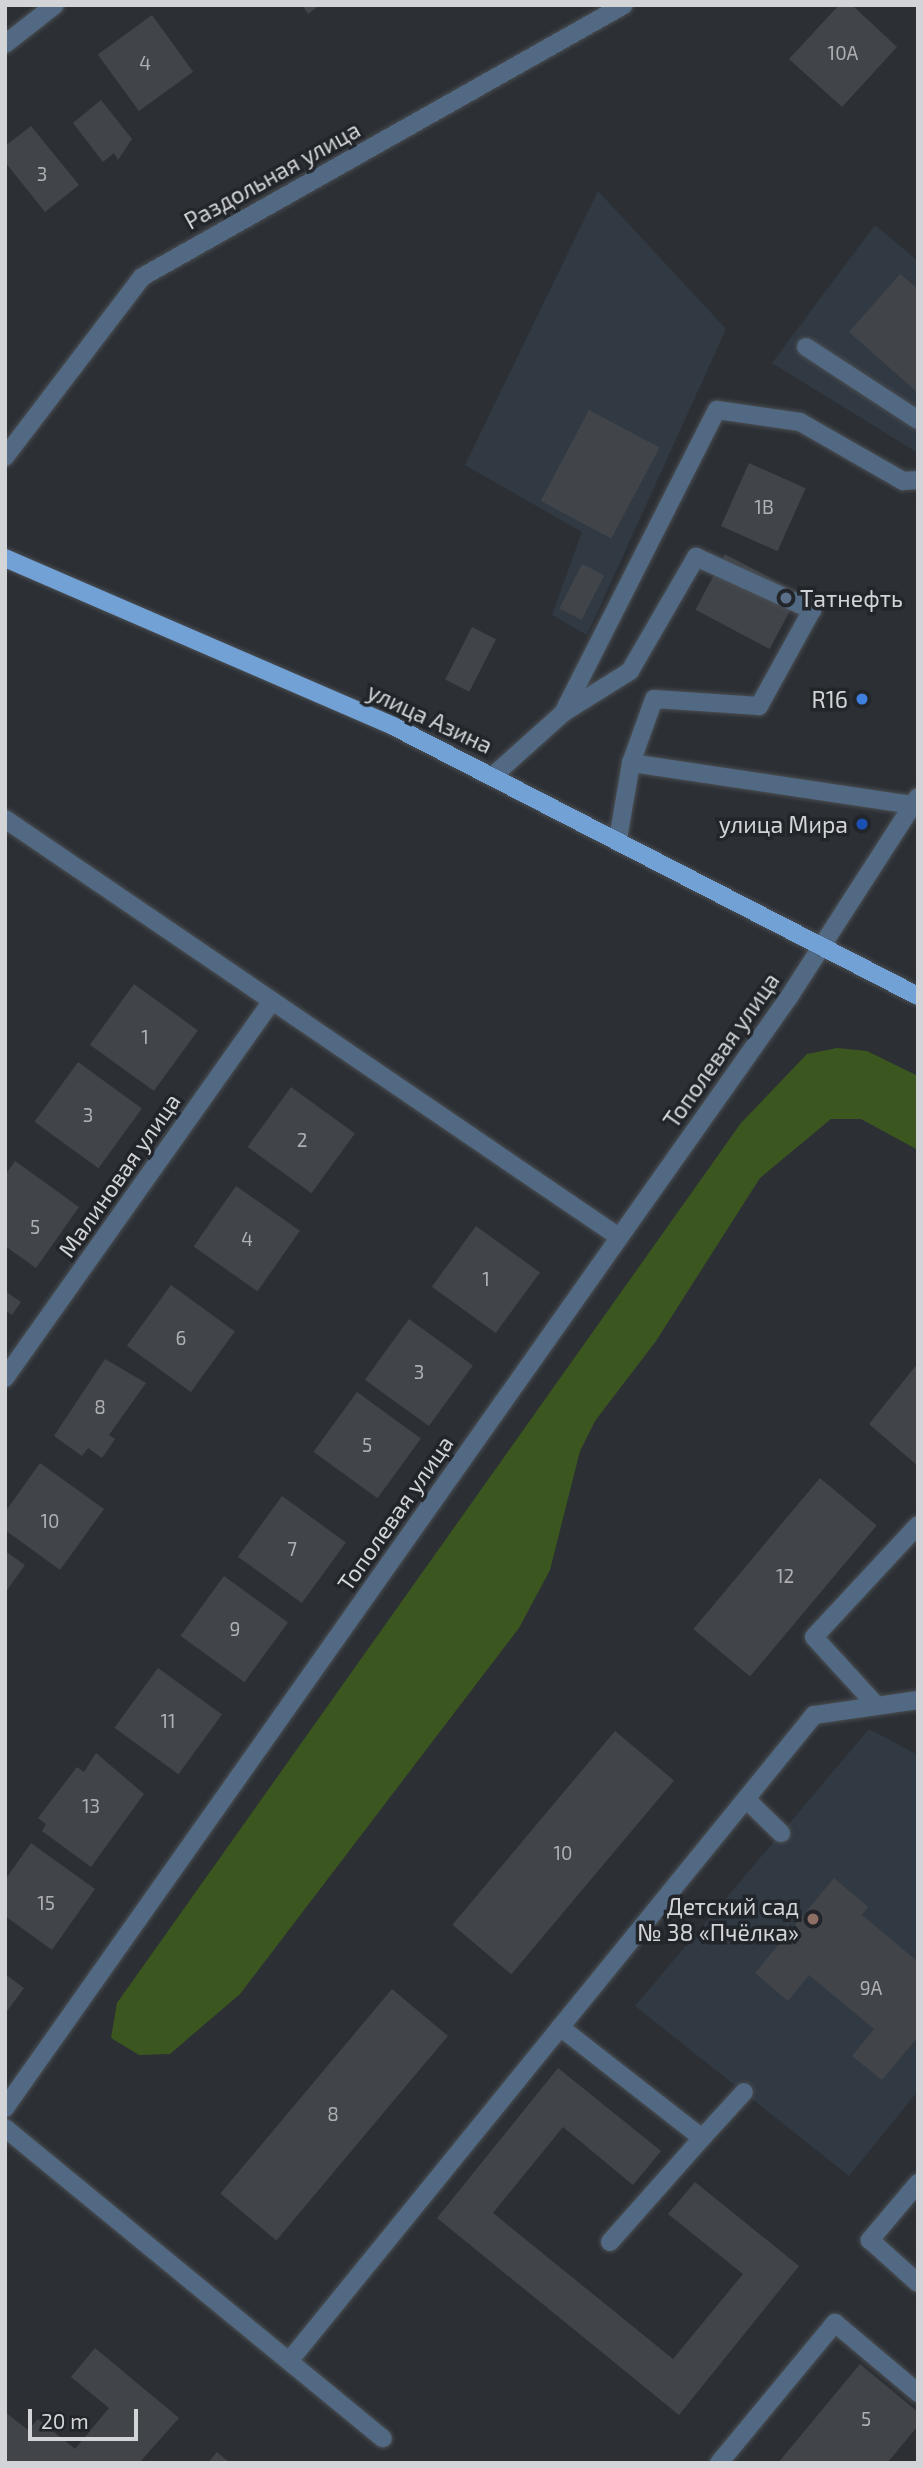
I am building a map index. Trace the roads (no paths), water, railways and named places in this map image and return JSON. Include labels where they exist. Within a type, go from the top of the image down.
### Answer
[{"type":"main road","name":"улица Азина","points":[[5,558],[494,775],[823,946]]},
{"type":"main road","points":[[823,946],[918,996]]},
{"type":"street","points":[[5,44],[55,5]]},
{"type":"street","name":"Раздольная улица","points":[[5,457],[142,277],[624,5]]},
{"type":"street","points":[[806,347],[918,420]]},
{"type":"street","points":[[563,713],[717,410],[800,422],[903,481],[918,480]]},
{"type":"street","points":[[494,775],[563,713],[631,671],[696,557],[812,610],[759,706],[654,699],[631,763],[618,839]]},
{"type":"street","points":[[631,763],[915,801]]},
{"type":"street","name":"Тополевая улица","points":[[5,2108],[823,946],[915,801]]},
{"type":"street","points":[[5,819],[619,1237]]},
{"type":"street","name":"Малиновая улица","points":[[5,1378],[272,1001]]},
{"type":"street","points":[[877,1706],[814,1637],[918,1525]]},
{"type":"street","points":[[290,2360],[814,1715],[918,1700]]},
{"type":"street","points":[[746,1799],[781,1833]]},
{"type":"street","points":[[560,2027],[702,2138]]},
{"type":"street","points":[[610,2242],[744,2092]]},
{"type":"street","points":[[5,2128],[383,2438]]},
{"type":"street","points":[[918,2183],[870,2240],[918,2283]]},
{"type":"street","points":[[719,2463],[835,2323],[918,2393]]},
{"type":"place","name":"Татнефть","points":[[786,598]]},
{"type":"place","name":"R16","points":[[862,699]]},
{"type":"place","name":"улица Мира","points":[[862,824]]},
{"type":"place","name":"Детский сад № 38 «Пчёлка»","points":[[813,1919]]}]
